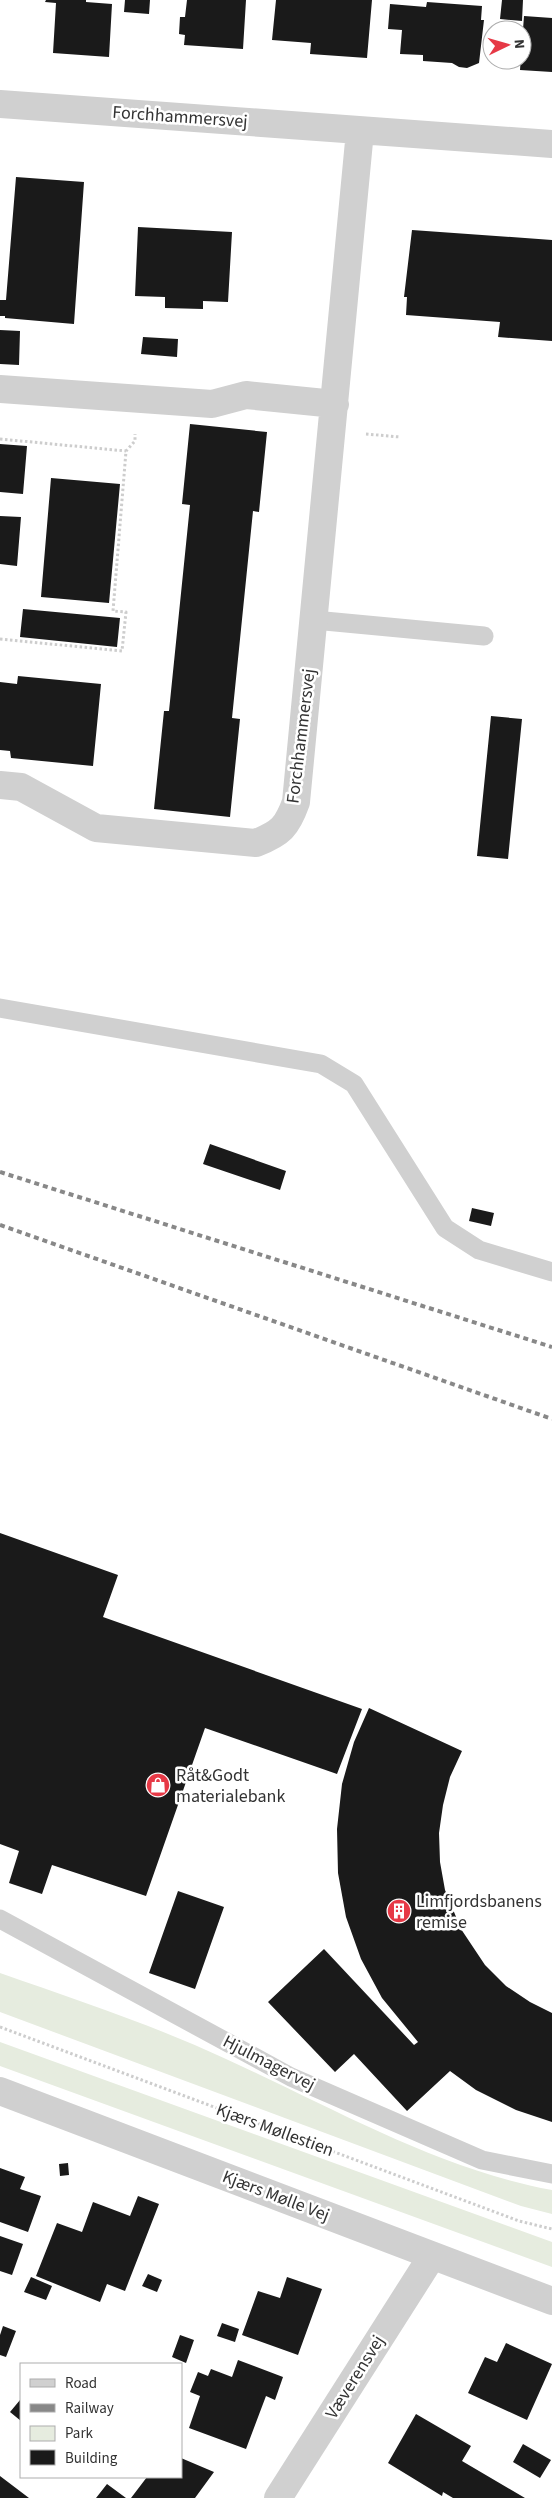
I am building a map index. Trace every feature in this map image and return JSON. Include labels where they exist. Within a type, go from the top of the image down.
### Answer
[{"type":"street","name":"Forchhammersvej","points":[[0,104],[552,144]]},
{"type":"street","name":"Forchhammersvej","points":[[0,785],[21,787],[96,828],[256,843],[275,836],[289,822],[296,802],[360,131]]},
{"type":"street","points":[[0,389],[212,404],[246,396],[335,404]]},
{"type":"street","name":"Kjærs Mølle Vej","points":[[0,2091],[552,2301]]},
{"type":"street","name":"Væverensvej","points":[[278,2498],[432,2256]]},
{"type":"lane","points":[[314,620],[484,636]]},
{"type":"lane","points":[[0,1008],[320,1064],[354,1084],[444,1228],[479,1250],[552,1272]]},
{"type":"lane","name":"Hjulmagervej","points":[[0,1918],[292,2076],[482,2160],[552,2174]]},
{"type":"path","points":[[0,638],[122,651],[126,612],[114,611],[126,451],[135,442],[137,399]]},
{"type":"path","points":[[0,439],[126,451]]},
{"type":"path","name":"Kjærs Møllestien","points":[[0,2028],[509,2218],[552,2229]]},
{"type":"green space","points":[[0,1973],[171,2035],[426,2152],[509,2180],[552,2190],[552,2214],[521,2206],[0,2012]]},
{"type":"green space","points":[[0,2042],[552,2242],[552,2267],[0,2066]]},
{"type":"building","points":[[46,0],[86,0],[86,2],[112,4],[109,57],[53,53],[56,3],[45,2]]},
{"type":"building","points":[[125,0],[150,0],[149,14],[124,12]]},
{"type":"building","points":[[187,0],[246,0],[243,49],[184,45],[185,35],[179,34],[180,17],[185,17]]},
{"type":"building","points":[[276,0],[372,0],[367,58],[310,54],[311,43],[272,40]]},
{"type":"building","points":[[502,0],[523,0],[522,20],[500,19]]},
{"type":"building","points":[[427,2],[482,6],[482,37],[479,63],[467,68],[459,67],[452,63],[423,61],[423,55],[400,54],[402,30],[388,29],[390,4],[426,7]]},
{"type":"building","points":[[524,16],[552,18],[552,72],[520,70],[532,70],[532,20],[524,20]]},
{"type":"building","points":[[16,177],[84,182],[74,324],[0,316],[0,300],[6,300]]},
{"type":"building","points":[[138,227],[232,232],[228,302],[203,301],[203,309],[165,308],[165,297],[135,296]]},
{"type":"building","points":[[412,230],[552,240],[552,341],[498,337],[500,322],[406,315],[407,297],[404,297]]},
{"type":"building","points":[[0,330],[20,331],[19,365],[0,364]]},
{"type":"building","points":[[143,337],[178,339],[177,357],[141,354]]},
{"type":"building","points":[[190,424],[267,432],[259,512],[253,511],[232,718],[240,719],[230,817],[154,809],[164,711],[169,711],[190,505],[182,504]]},
{"type":"building","points":[[0,444],[27,446],[23,494],[0,492]]},
{"type":"building","points":[[51,478],[120,484],[109,603],[41,597]]},
{"type":"building","points":[[0,516],[21,517],[17,566],[0,564]]},
{"type":"building","points":[[23,609],[120,618],[117,647],[20,637]]},
{"type":"building","points":[[18,676],[101,684],[93,766],[11,758],[10,751],[0,750],[0,682],[17,684]]},
{"type":"building","points":[[491,716],[522,719],[508,859],[477,856]]},
{"type":"building","points":[[210,1144],[286,1171],[280,1190],[203,1164]]},
{"type":"building","points":[[472,1208],[494,1213],[491,1226],[469,1221]]},
{"type":"building","points":[[0,1533],[118,1575],[103,1617],[362,1709],[337,1774],[205,1728],[146,1896],[52,1865],[42,1894],[9,1883],[19,1851],[0,1844]]},
{"type":"building","name":"Limfjordsbanens remise","points":[[369,1708],[462,1751],[450,1777],[439,1833],[440,1862],[445,1890],[461,1929],[485,1965],[506,1986],[530,2002],[552,2013],[552,2122],[516,2110],[476,2090],[450,2071],[407,2111],[354,2054],[335,2072],[268,2002],[324,1949],[414,2045],[418,2042],[382,1998],[361,1959],[346,1917],[338,1873],[337,1829],[342,1784],[354,1742]]},
{"type":"building","points":[[178,1891],[224,1907],[195,1989],[149,1973]]},
{"type":"building","points":[[68,2163],[69,2175],[60,2176],[59,2164]]},
{"type":"building","points":[[0,2168],[25,2177],[20,2189],[41,2196],[28,2232],[0,2222]]},
{"type":"building","points":[[138,2196],[159,2204],[125,2291],[107,2284],[100,2302],[36,2276],[57,2223],[82,2232],[93,2202],[130,2216]]},
{"type":"building","points":[[0,2236],[23,2244],[12,2275],[0,2271]]},
{"type":"building","points":[[148,2274],[162,2280],[157,2292],[142,2286]]},
{"type":"building","points":[[31,2277],[52,2286],[46,2300],[24,2292]]},
{"type":"building","points":[[287,2277],[322,2289],[298,2355],[242,2335],[258,2291],[280,2298]]},
{"type":"building","points":[[222,2323],[239,2329],[235,2342],[217,2336]]},
{"type":"building","points":[[3,2326],[16,2331],[6,2357],[0,2355],[0,2335]]},
{"type":"building","points":[[180,2335],[194,2340],[186,2363],[172,2357]]},
{"type":"building","points":[[506,2343],[552,2364],[527,2420],[468,2393],[485,2357],[497,2362]]},
{"type":"building","points":[[238,2360],[283,2377],[275,2400],[266,2396],[246,2449],[189,2428],[200,2396],[190,2392],[198,2372],[208,2376],[211,2369],[232,2377]]},
{"type":"building","points":[[20,2400],[20,2420],[10,2412]]},
{"type":"building","points":[[416,2414],[471,2446],[462,2461],[525,2498],[453,2498],[443,2492],[442,2496],[388,2463]]},
{"type":"building","points":[[523,2444],[551,2460],[540,2478],[513,2462]]},
{"type":"building","points":[[182,2458],[214,2472],[195,2498],[131,2498],[146,2478],[182,2478]]},
{"type":"building","points":[[0,2476],[29,2498],[0,2498]]},
{"type":"building","points":[[107,2484],[126,2498],[96,2498]]},
{"type":"railway","points":[[0,1172],[552,1347]]},
{"type":"railway","points":[[0,1225],[552,1419]]},
{"type":"place","name":"Råt&Godt materialebank","points":[[158,1785]]},
{"type":"place","name":"Limfjordsbanens remise","points":[[399,1911]]}]
